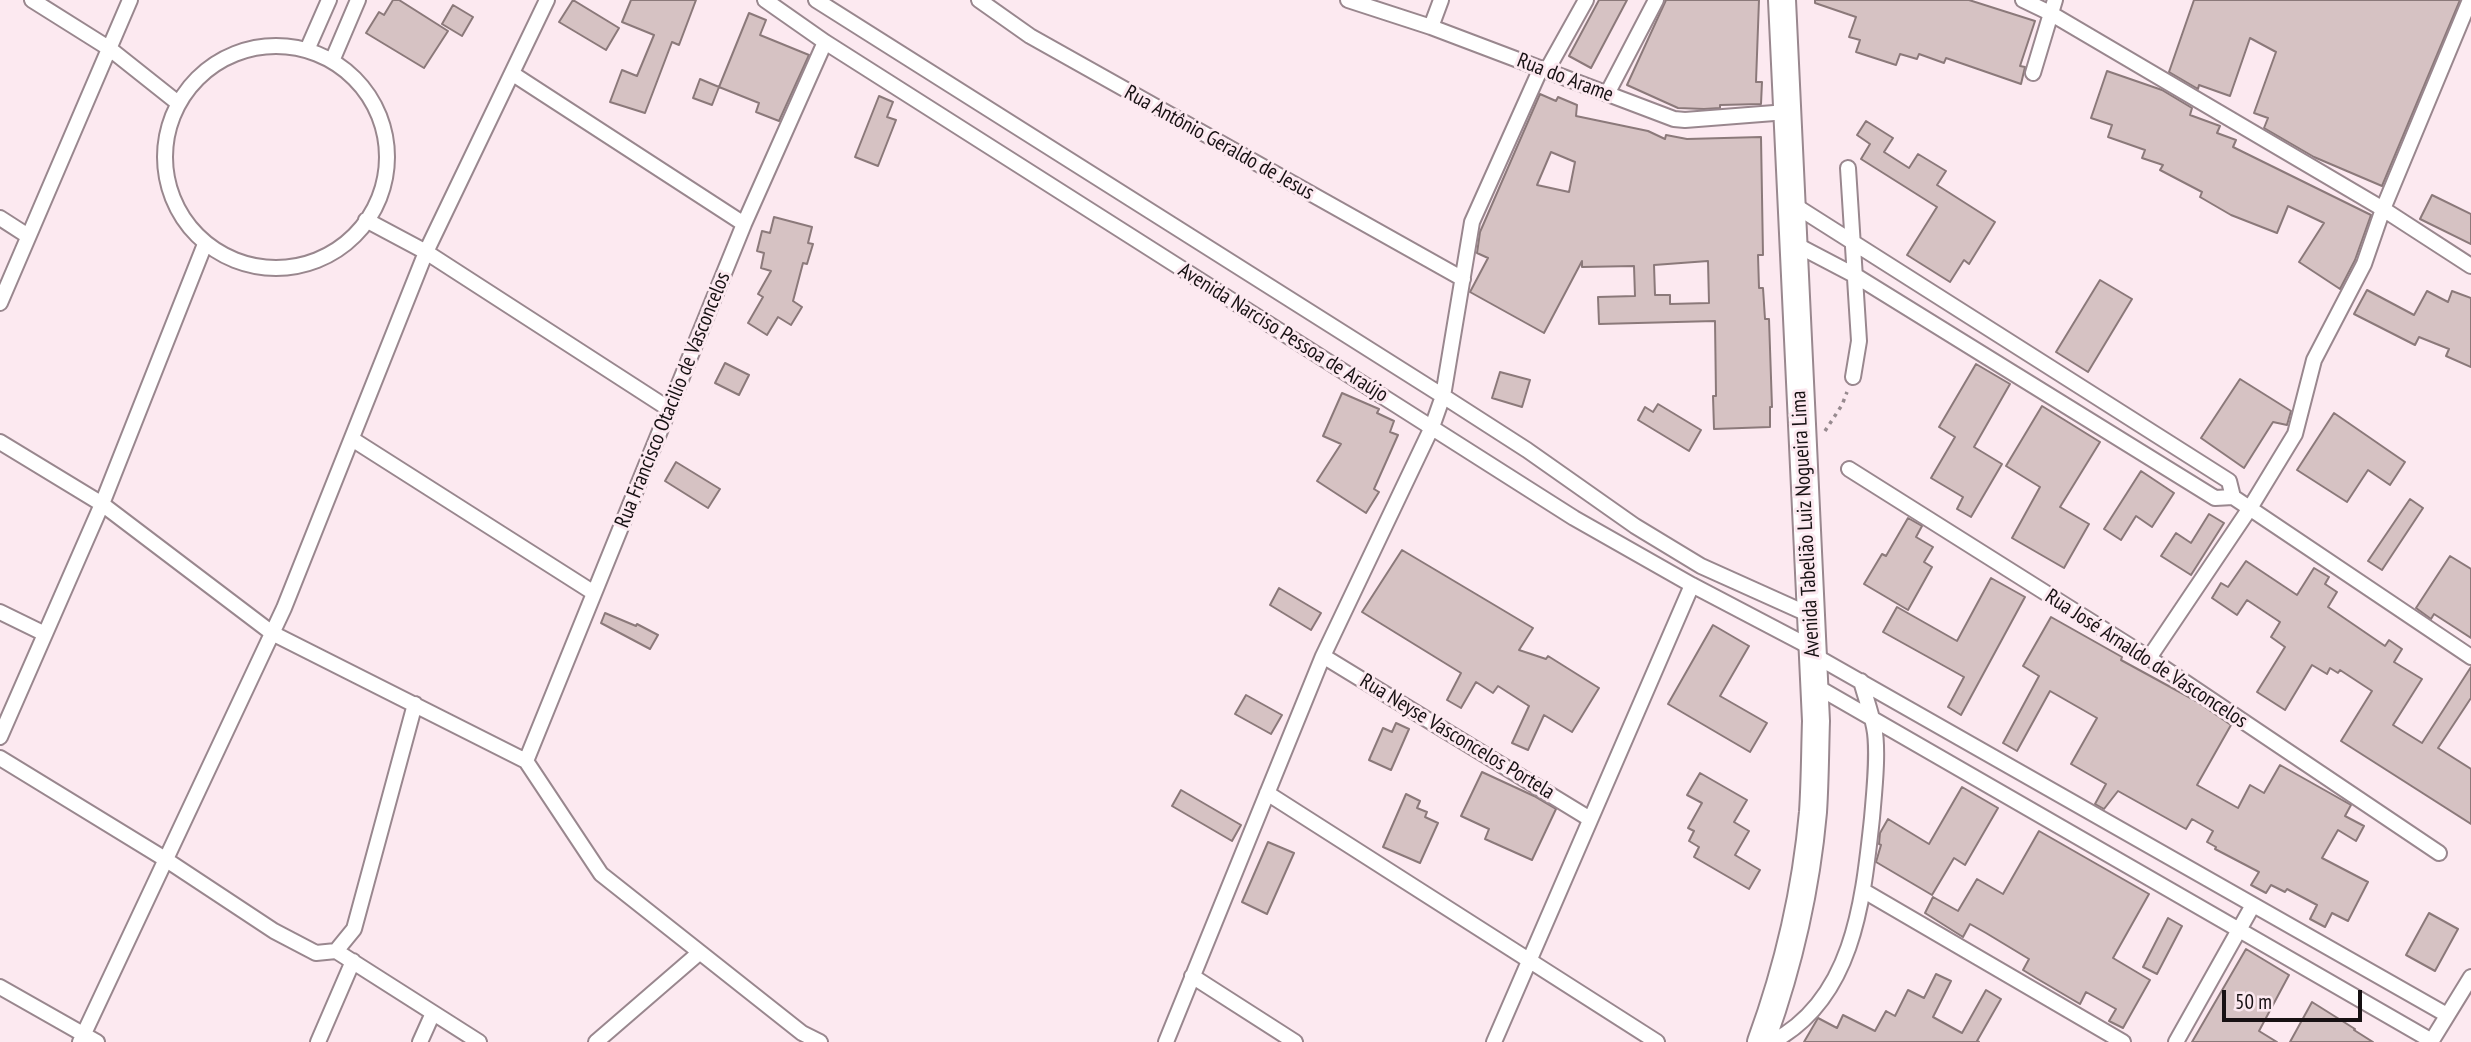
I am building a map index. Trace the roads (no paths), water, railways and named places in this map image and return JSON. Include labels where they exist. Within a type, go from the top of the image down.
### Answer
[{"type":"highway","name":"Avenida Tabelião Luiz Nogueira Lima","points":[[1761,1042],[1776,1000],[1800,904],[1813,813],[1816,721],[1782,0]]},
{"type":"street","points":[[32,0],[110,49],[178,103]]},
{"type":"street","points":[[0,303],[130,0]]},
{"type":"street","points":[[307,50],[329,0]]},
{"type":"street","points":[[332,61],[358,0]]},
{"type":"street","points":[[0,987],[87,1039],[166,859],[272,633],[426,253],[547,0]]},
{"type":"street","name":"Avenida Narciso Pessoa de Araújo","points":[[765,0],[825,42],[1574,518],[1812,651],[2447,1015]]},
{"type":"street","name":"Avenida Narciso Pessoa de Araújo","points":[[816,0],[1443,396],[1527,450],[1635,526],[1727,580],[1810,615]]},
{"type":"street","name":"Rua Antônio Geraldo de Jesus","points":[[979,0],[1030,36],[1463,279]]},
{"type":"street","name":"Rua do Arame","points":[[1349,0],[1431,27],[1674,119],[1787,112]]},
{"type":"street","points":[[1431,27],[1441,0]]},
{"type":"street","points":[[1166,1042],[1323,656],[1432,427],[1443,396],[1472,222],[1544,69],[1586,0]]},
{"type":"street","points":[[1607,94],[1656,0]]},
{"type":"street","points":[[2023,0],[2052,7],[2383,209],[2471,266]]},
{"type":"street","points":[[2149,658],[2250,509],[2295,435],[2314,360],[2364,264],[2383,209],[2470,0]]},
{"type":"street","points":[[2033,73],[2052,7]]},
{"type":"street","name":"Rua Francisco Otacilio de Vasconcelos","points":[[526,761],[744,224],[825,42]]},
{"type":"street","points":[[278,45],[307,50],[332,61],[361,85],[378,113],[386,145],[385,178],[374,209],[355,235],[328,255],[298,266],[255,266],[234,260],[205,244],[180,212],[171,193],[165,163],[167,132],[178,103],[196,79],[220,60],[248,48],[278,45]]},
{"type":"street","points":[[513,74],[744,224]]},
{"type":"street","points":[[1848,168],[1859,341],[1853,377]]},
{"type":"street","points":[[1791,203],[2229,481],[2233,497]]},
{"type":"street","points":[[0,218],[28,236]]},
{"type":"street","points":[[366,220],[426,253],[669,409]]},
{"type":"street","points":[[1793,243],[1856,276],[2215,498],[2233,497],[2471,657]]},
{"type":"street","points":[[0,737],[102,504],[205,244]]},
{"type":"street","points":[[352,439],[594,593]]},
{"type":"street","points":[[0,442],[102,504],[272,633],[526,761],[601,874],[800,1037],[820,1042]]},
{"type":"street","name":"Rua José Arnaldo de Vasconcelos","points":[[1849,469],[2149,658],[2439,853]]},
{"type":"street","points":[[1494,1042],[1692,585]]},
{"type":"street","points":[[0,612],[45,634]]},
{"type":"street","name":"Rua Neyse Vasconcelos Portela","points":[[1323,656],[1590,819]]},
{"type":"street","points":[[1772,1042],[1791,1032],[1819,1004],[1850,949],[1864,891],[1874,800],[1875,737],[1861,681]]},
{"type":"street","points":[[1814,685],[2431,1041],[2471,976]]},
{"type":"street","points":[[336,951],[354,929],[415,704]]},
{"type":"street","points":[[0,758],[166,859],[274,931],[316,953],[336,951],[479,1042]]},
{"type":"street","points":[[1267,793],[1657,1042]]},
{"type":"street","points":[[1864,891],[2123,1042]]},
{"type":"street","points":[[2176,1042],[2253,905]]},
{"type":"street","points":[[596,1042],[699,953]]},
{"type":"street","points":[[318,1042],[353,961]]},
{"type":"street","points":[[1192,976],[1295,1042]]},
{"type":"street","points":[[420,1042],[433,1013]]}]
